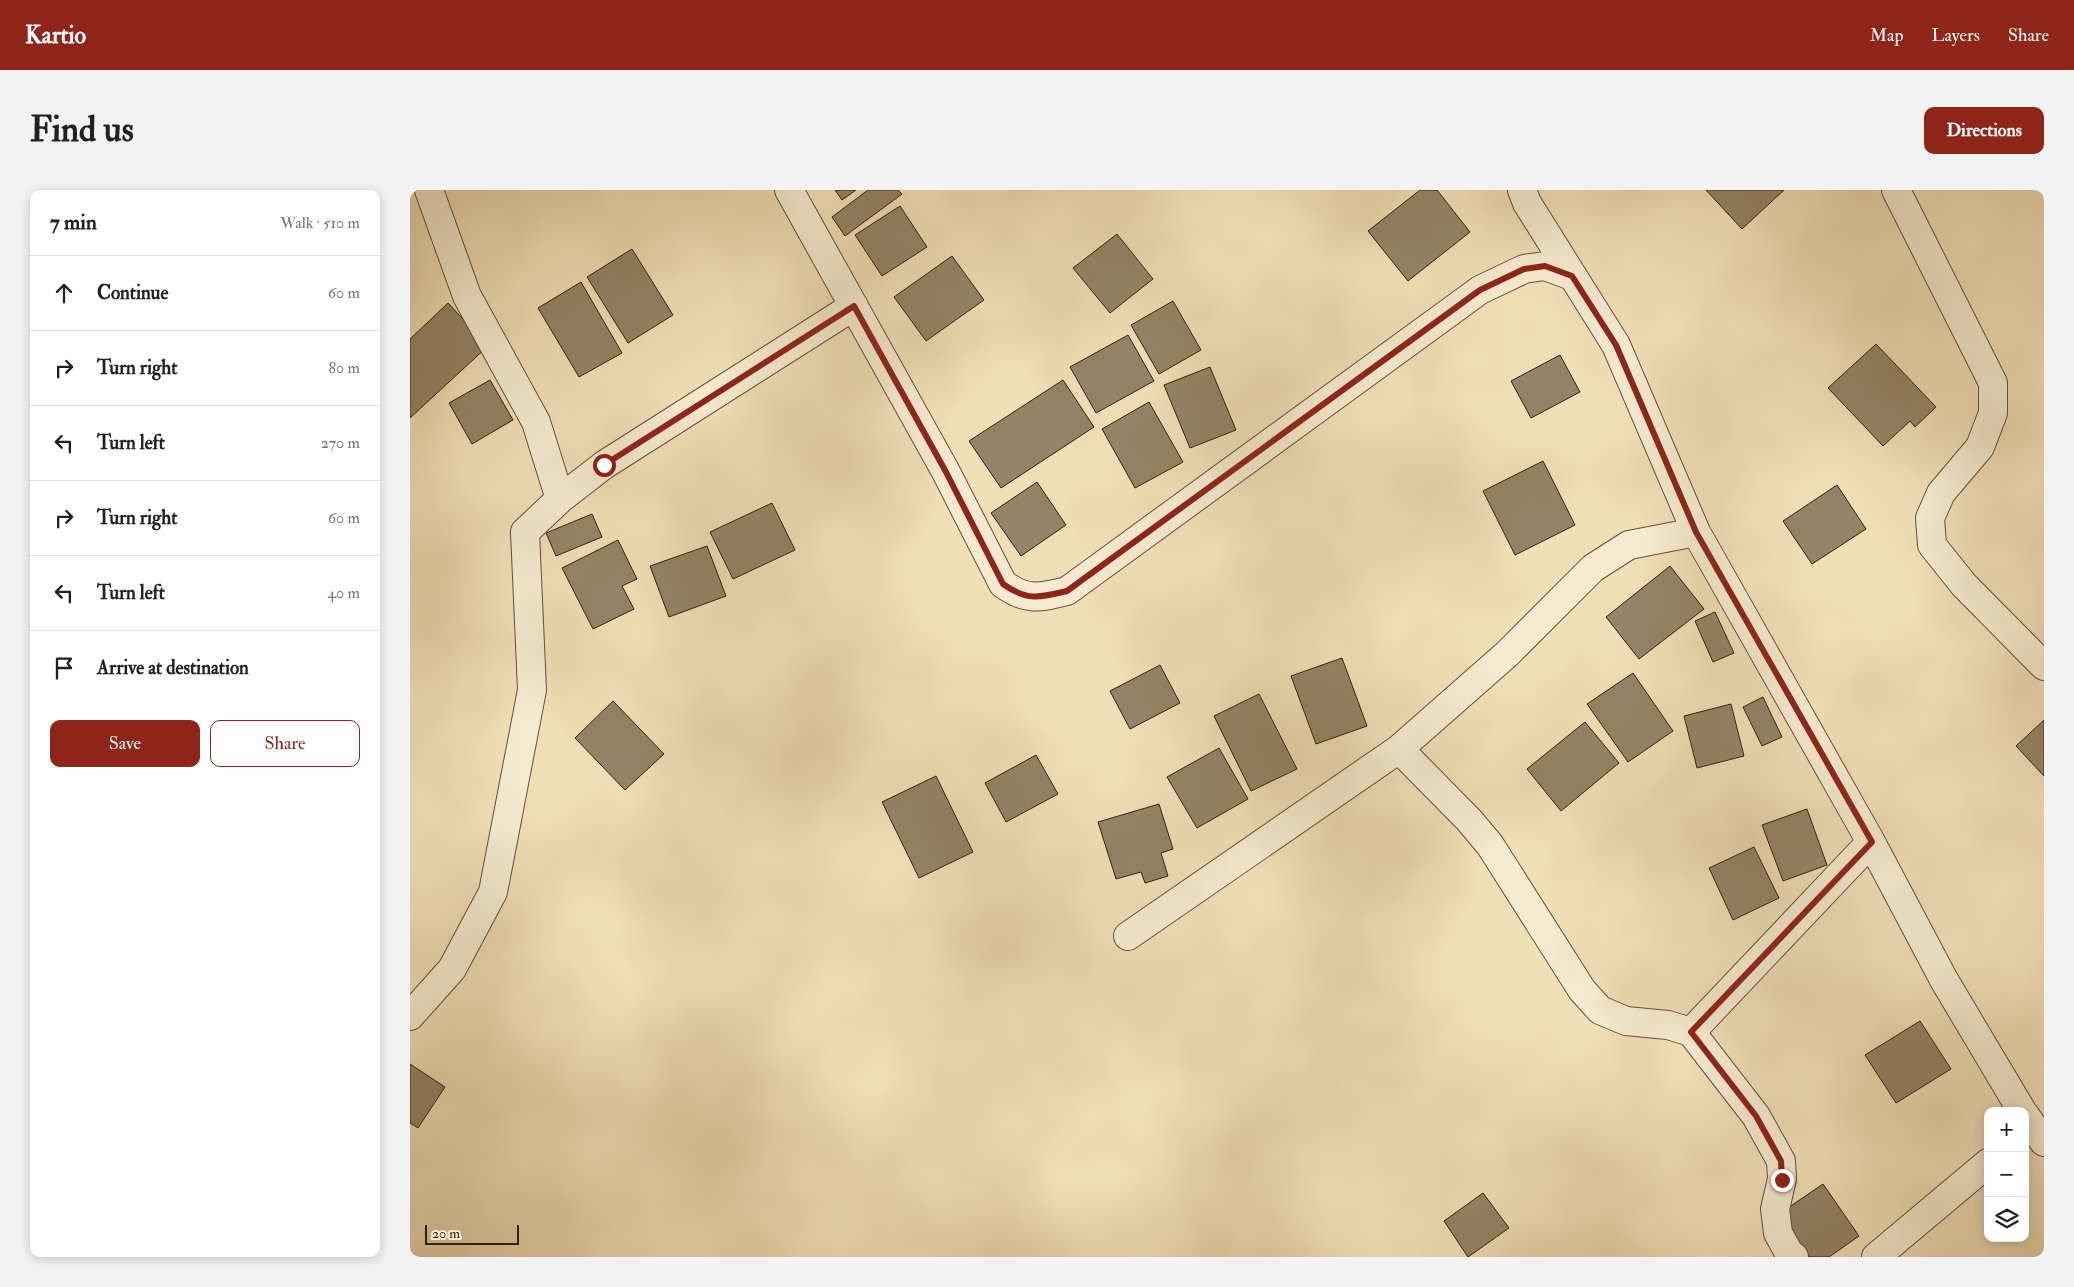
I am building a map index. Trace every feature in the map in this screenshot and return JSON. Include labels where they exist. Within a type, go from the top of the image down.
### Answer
[{"type":"street","points":[[429,190],[467,296],[536,422],[560,499]]},
{"type":"street","points":[[789,190],[946,472],[1003,584],[1018,595],[1043,597],[1067,591],[1480,290],[1524,269],[1545,266],[1572,276]]},
{"type":"street","points":[[1522,190],[1526,203],[1616,345],[1696,532],[1872,842],[1944,980],[2030,1127]]},
{"type":"street","points":[[1896,190],[1993,383],[1993,413],[1980,447],[1940,493],[1930,518],[1932,545],[1964,585],[2044,666]]},
{"type":"street","points":[[410,1016],[452,969],[493,892],[532,690],[525,532],[560,499],[604,465],[854,306]]},
{"type":"street","points":[[1128,936],[1399,750],[1507,654],[1593,568],[1629,545],[1696,532]]},
{"type":"street","points":[[1399,750],[1469,820],[1490,845],[1582,990],[1600,1010],[1626,1021],[1668,1025],[1691,1032],[1756,1116],[1781,1161],[1782,1180],[1774,1210],[1778,1233],[1789,1253],[1794,1257]]},
{"type":"street","points":[[1691,1032],[1872,842]]},
{"type":"street","points":[[1876,1257],[1984,1166]]},
{"type":"building","points":[[835,190],[856,190],[842,200]]},
{"type":"building","points":[[868,190],[898,190],[902,194],[845,236],[832,217]]},
{"type":"building","points":[[1420,190],[1437,190],[1470,232],[1408,281],[1368,231]]},
{"type":"building","points":[[1706,190],[1784,190],[1742,229]]},
{"type":"building","points":[[900,206],[927,247],[882,276],[855,235]]},
{"type":"building","points":[[1117,234],[1153,279],[1110,313],[1073,268]]},
{"type":"building","points":[[632,249],[673,315],[628,343],[587,277]]},
{"type":"building","points":[[952,256],[984,300],[926,341],[894,297]]},
{"type":"building","points":[[581,282],[622,353],[579,377],[538,308]]},
{"type":"building","points":[[1173,301],[1201,350],[1159,374],[1131,325]]},
{"type":"building","points":[[448,303],[488,346],[410,418],[410,339]]},
{"type":"building","points":[[1128,335],[1154,381],[1096,413],[1070,367]]},
{"type":"building","points":[[1876,344],[1936,407],[1915,427],[1910,421],[1883,446],[1828,388]]},
{"type":"building","points":[[1560,355],[1580,392],[1531,418],[1511,381]]},
{"type":"building","points":[[1210,367],[1236,430],[1190,448],[1164,385]]},
{"type":"building","points":[[490,380],[513,420],[472,444],[449,403]]},
{"type":"building","points":[[1063,380],[1094,427],[1001,488],[969,441]]},
{"type":"building","points":[[1149,402],[1183,462],[1135,488],[1102,429]]},
{"type":"building","points":[[1543,461],[1575,525],[1515,555],[1483,491]]},
{"type":"building","points":[[1037,482],[1066,525],[1021,556],[991,513]]},
{"type":"building","points":[[1837,485],[1866,529],[1812,564],[1783,521]]},
{"type":"building","points":[[772,503],[795,550],[733,579],[710,532]]},
{"type":"building","points":[[592,514],[602,537],[556,556],[546,533]]},
{"type":"building","points":[[618,540],[637,579],[622,586],[634,609],[593,629],[562,568]]},
{"type":"building","points":[[707,546],[726,596],[669,617],[650,566]]},
{"type":"building","points":[[1670,566],[1704,609],[1639,659],[1606,617]]},
{"type":"building","points":[[1715,612],[1734,653],[1713,662],[1695,621]]},
{"type":"building","points":[[1342,658],[1367,726],[1316,744],[1291,676]]},
{"type":"building","points":[[1160,665],[1180,703],[1130,729],[1110,691]]},
{"type":"building","points":[[1633,673],[1673,731],[1628,762],[1587,704]]},
{"type":"building","points":[[1259,694],[1297,769],[1251,791],[1214,716]]},
{"type":"building","points":[[1763,697],[1782,737],[1762,746],[1743,707]]},
{"type":"building","points":[[613,701],[664,754],[625,790],[575,738]]},
{"type":"building","points":[[1731,704],[1744,756],[1697,768],[1684,716]]},
{"type":"building","points":[[2044,720],[2044,776],[2016,746]]},
{"type":"building","points":[[1585,722],[1619,763],[1561,811],[1527,769]]},
{"type":"building","points":[[1219,748],[1248,799],[1197,828],[1167,777]]},
{"type":"building","points":[[1036,755],[1058,794],[1006,822],[985,783]]},
{"type":"building","points":[[936,776],[973,852],[919,878],[882,802]]},
{"type":"building","points":[[1159,804],[1173,849],[1161,853],[1168,876],[1145,883],[1141,872],[1116,879],[1098,822]]},
{"type":"building","points":[[1807,809],[1827,865],[1783,881],[1762,825]]},
{"type":"building","points":[[1754,847],[1779,898],[1733,920],[1709,868]]},
{"type":"building","points":[[1920,1021],[1951,1069],[1896,1103],[1865,1055]]},
{"type":"building","points":[[410,1064],[445,1087],[418,1128],[410,1123]]},
{"type":"building","points":[[1823,1184],[1859,1236],[1829,1257],[1810,1257],[1779,1214]]},
{"type":"building","points":[[1483,1193],[1509,1228],[1468,1257],[1444,1221]]},
{"type":"route","points":[[604,465],[854,306],[946,472],[1003,584],[1018,595],[1043,597],[1067,591],[1480,290],[1524,269],[1545,266],[1572,276],[1616,345],[1696,532],[1872,842],[1691,1032],[1756,1116],[1781,1161],[1782,1180]]}]
